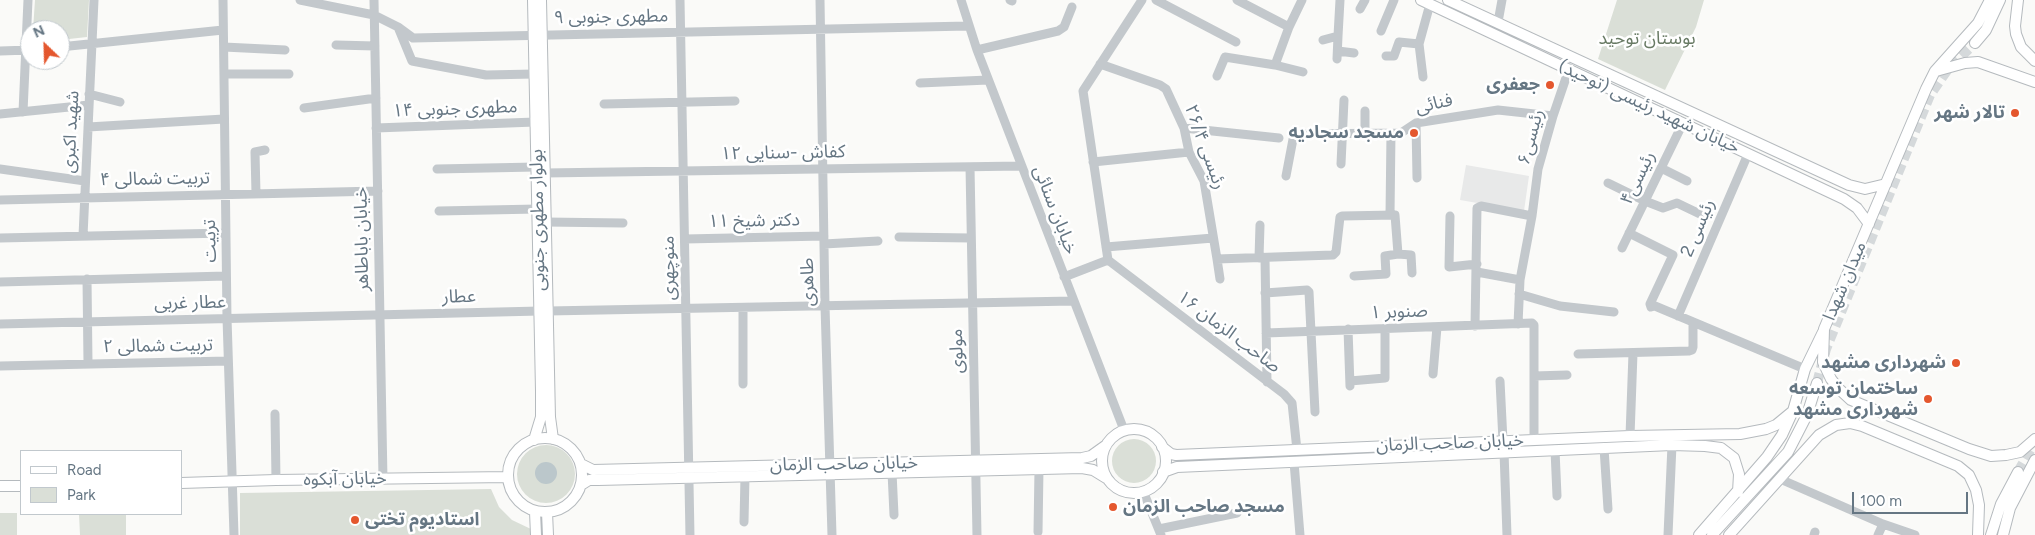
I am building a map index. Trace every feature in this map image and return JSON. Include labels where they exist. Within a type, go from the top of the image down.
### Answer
[{"type":"main road","name":"بولوار مطهری جنوبی","points":[[533,0],[537,35],[540,170],[537,209],[553,439]]},
{"type":"main road","name":"بولوار مطهری جنوبی","points":[[534,440],[541,417],[546,222],[535,122],[534,74],[541,0]]},
{"type":"main road","name":"خیابان شهید رئیسی (توحید)","points":[[1448,0],[1463,3],[1498,22],[1859,189],[1886,184]]},
{"type":"main road","name":"میدان شهدا","points":[[1990,0],[1978,23],[1935,71],[1926,89],[1824,329],[1823,362],[1831,379],[1851,400],[1969,449],[1991,456],[2020,452],[2035,439]]},
{"type":"main road","points":[[1975,43],[1986,30],[2000,0]]},
{"type":"main road","points":[[2018,0],[2014,26],[2016,34],[2021,47],[2035,61]]},
{"type":"main road","name":"خیابان شهید رئیسی (توحید)","points":[[1426,2],[1844,199],[1858,208],[1869,224]]},
{"type":"main road","points":[[1935,71],[1965,62],[1978,62],[2035,82]]},
{"type":"main road","points":[[1699,535],[1738,492],[1782,435],[1792,411],[1805,369],[1824,329]]},
{"type":"main road","points":[[1712,535],[1788,452],[1807,415],[1817,383]]},
{"type":"main road","name":"خیابان صاحب الزمان","points":[[1162,447],[1171,454],[1176,455],[1630,436],[1740,434],[1761,431],[1771,427],[1792,411]]},
{"type":"main road","points":[[1729,535],[1800,455],[1825,431],[1836,425],[1850,423],[1862,426],[1958,466],[1969,475],[1976,490],[1979,505],[1978,535]]},
{"type":"main road","points":[[1133,429],[1149,432],[1156,437],[1162,447],[1166,460],[1164,472],[1157,482],[1143,491],[1126,492],[1106,478],[1102,462],[1105,446],[1110,439],[1124,430],[1133,429]]},
{"type":"main road","points":[[553,439],[570,448],[581,464],[581,486],[573,500],[566,506],[547,512],[535,512],[520,503],[514,495],[508,477],[509,468],[518,450],[534,440],[553,439]]},
{"type":"main road","points":[[1164,472],[1177,467],[1672,445],[1713,446],[1728,452],[1734,458],[1739,474],[1738,492]]},
{"type":"main road","name":"خیابان صاحب الزمان","points":[[581,486],[585,482],[593,480],[689,472],[745,476],[830,469],[892,472],[1082,458],[1091,456],[1105,446]]},
{"type":"main road","points":[[2003,535],[2010,508],[2035,460]]},
{"type":"main road","name":"خیابان صاحب الزمان","points":[[581,464],[593,470],[689,472],[975,466],[1039,469],[1082,468],[1093,470],[1106,478]]},
{"type":"main road","points":[[1991,535],[2001,504],[2018,472]]},
{"type":"main road","name":"خیابان آبکوه","points":[[182,482],[508,477]]},
{"type":"main road","points":[[0,486],[20,486]]},
{"type":"main road","points":[[535,512],[536,535]]},
{"type":"main road","points":[[547,512],[548,535]]},
{"type":"street","points":[[28,0],[28,20]]},
{"type":"street","name":"شهید اکبری","points":[[83,236],[94,0]]},
{"type":"street","name":"تربیت","points":[[223,0],[226,276],[234,535]]},
{"type":"street","name":"مطهری جنوبی ۹","points":[[300,0],[374,15],[398,27],[413,38],[968,26]]},
{"type":"street","name":"خیابان باباطاهر","points":[[374,0],[383,478]]},
{"type":"street","name":"منوچهری","points":[[680,0],[690,535]]},
{"type":"street","name":"طاهری","points":[[820,0],[825,306],[832,535]]},
{"type":"street","name":"خیابان سنائی","points":[[961,0],[968,26],[988,80],[1124,430]]},
{"type":"street","points":[[1064,277],[1108,260],[1083,91],[1142,0]]},
{"type":"street","points":[[1156,0],[1236,42]]},
{"type":"street","points":[[1237,0],[1289,27]]},
{"type":"street","points":[[1275,66],[1289,27],[1302,0]]},
{"type":"street","points":[[1340,0],[1338,55],[1354,53]]},
{"type":"street","points":[[1360,10],[1365,0]]},
{"type":"street","points":[[1381,31],[1394,0]]},
{"type":"street","points":[[1498,22],[1502,0]]},
{"type":"street","points":[[1423,77],[1420,44],[1426,2]]},
{"type":"street","points":[[977,50],[1058,31],[1064,27],[1072,7]]},
{"type":"street","points":[[398,27],[412,61],[486,76],[534,74]]},
{"type":"street","points":[[70,46],[223,30]]},
{"type":"street","points":[[1323,40],[1338,36]]},
{"type":"street","points":[[1386,56],[1394,56],[1399,42],[1420,44]]},
{"type":"street","points":[[336,45],[375,46]]},
{"type":"street","points":[[224,47],[285,50]]},
{"type":"street","points":[[0,52],[20,51]]},
{"type":"street","points":[[1217,76],[1225,57],[1303,72]]},
{"type":"street","name":"رئیسی ۲۶/۴","points":[[1100,64],[1164,86],[1184,128],[1189,152],[1204,182],[1220,279]]},
{"type":"street","name":"رئیسی۶","points":[[1518,324],[1520,280],[1532,216],[1538,169],[1553,116],[1570,69]]},
{"type":"street","points":[[23,112],[26,70]]},
{"type":"street","points":[[224,74],[289,74]]},
{"type":"street","points":[[920,83],[988,80]]},
{"type":"street","points":[[89,94],[120,102]]},
{"type":"street","points":[[304,108],[376,98]]},
{"type":"street","points":[[1341,164],[1344,100]]},
{"type":"street","points":[[604,104],[735,101]]},
{"type":"street","points":[[0,114],[89,106]]},
{"type":"street","name":"فنائی","points":[[1286,176],[1294,134],[1401,133],[1416,123],[1498,110],[1553,116]]},
{"type":"street","points":[[1365,111],[1365,134]]},
{"type":"street","points":[[88,127],[224,119]]},
{"type":"street","name":"مطهری جنوبی ۱۴","points":[[376,128],[535,122]]},
{"type":"street","points":[[1416,123],[1417,178]]},
{"type":"street","name":"رئیسی۴","points":[[1622,248],[1683,123]]},
{"type":"street","points":[[1184,128],[1279,138]]},
{"type":"street","points":[[1391,133],[1393,215],[1398,254]]},
{"type":"street","points":[[256,194],[255,152],[265,150]]},
{"type":"street","points":[[1093,162],[1189,152]]},
{"type":"street","name":"رئیسی 2","points":[[1678,316],[1748,154]]},
{"type":"street","name":"کفاش -سنایی ۱۲","points":[[437,169],[683,171],[1021,166]]},
{"type":"street","name":"مولوی","points":[[970,167],[977,535]]},
{"type":"street","points":[[1661,168],[1687,181]]},
{"type":"street","points":[[0,169],[85,181]]},
{"type":"street","points":[[1608,183],[1664,208],[1677,203],[1702,215]]},
{"type":"street","name":"تربیت شمالی ۴","points":[[0,200],[378,191]]},
{"type":"street","points":[[1475,326],[1477,268],[1476,208],[1478,206],[1532,216]]},
{"type":"street","points":[[439,211],[537,209]]},
{"type":"street","points":[[1217,259],[1335,254],[1340,217],[1393,215]]},
{"type":"street","points":[[1450,216],[1448,267],[1477,268],[1520,280]]},
{"type":"street","points":[[546,222],[624,223]]},
{"type":"street","points":[[1260,225],[1265,293],[1267,382]]},
{"type":"street","points":[[0,238],[226,233]]},
{"type":"street","points":[[1629,233],[1673,255],[1650,304],[1651,307],[1655,306],[1805,369]]},
{"type":"street","points":[[899,237],[971,238]]},
{"type":"street","points":[[1106,247],[1214,238]]},
{"type":"street","name":"دکتر شیخ ۱۱","points":[[685,239],[878,241]]},
{"type":"street","points":[[1354,276],[1386,274],[1385,256],[1398,254],[1411,254],[1412,273]]},
{"type":"street","name":"صاحب الزمان ۱۶","points":[[1108,260],[1284,394],[1292,403],[1297,450]]},
{"type":"street","points":[[0,282],[226,276]]},
{"type":"street","points":[[86,279],[88,363]]},
{"type":"street","points":[[1265,293],[1308,291],[1314,412]]},
{"type":"street","points":[[1519,294],[1560,306],[1614,312]]},
{"type":"street","name":"عطار","points":[[380,315],[1073,302]]},
{"type":"street","points":[[743,308],[743,384]]},
{"type":"street","name":"عطار غربی","points":[[0,324],[380,315]]},
{"type":"street","points":[[1578,354],[1692,350],[1693,322]]},
{"type":"street","name":"صنوبر ۱","points":[[1266,332],[1534,324],[1534,376]]},
{"type":"street","points":[[1433,374],[1437,327]]},
{"type":"street","points":[[1348,330],[1350,384],[1385,378],[1385,328]]},
{"type":"street","points":[[1630,436],[1633,353]]},
{"type":"street","name":"تربیت شمالی ۲","points":[[0,366],[228,361]]},
{"type":"street","points":[[1534,440],[1534,376],[1567,375]]},
{"type":"street","points":[[1500,381],[1504,441]]},
{"type":"street","points":[[275,414],[276,480]]},
{"type":"street","points":[[1668,535],[1672,445]]},
{"type":"street","points":[[1604,448],[1608,510]]},
{"type":"street","points":[[1554,450],[1557,496]]},
{"type":"street","points":[[1504,452],[1507,535]]},
{"type":"street","points":[[1294,462],[1300,535]]},
{"type":"street","points":[[1038,532],[1039,469]]},
{"type":"street","points":[[892,472],[894,515]]},
{"type":"street","points":[[744,522],[745,476]]},
{"type":"street","points":[[1780,479],[1883,524],[1915,535]]},
{"type":"street","points":[[1143,491],[1160,532],[1237,513]]},
{"type":"street","points":[[1878,535],[1883,524]]},
{"type":"shaded area","points":[[1466,165],[1529,176],[1524,211],[1460,200]]},
{"type":"shaded area","points":[[546,462],[554,465],[557,473],[554,481],[546,484],[538,481],[535,473],[538,465]]},
{"type":"green space","points":[[35,0],[89,0],[87,37],[70,39],[70,20],[34,20]]},
{"type":"green space","name":"بوستان توحید","points":[[1617,0],[1704,0],[1696,27],[1665,90],[1598,59]]},
{"type":"green space","points":[[1138,439],[1150,445],[1155,452],[1155,470],[1150,477],[1143,482],[1130,483],[1122,480],[1115,473],[1112,457],[1115,449],[1122,442]]},
{"type":"green space","points":[[546,445],[557,447],[570,458],[575,474],[573,485],[562,498],[546,503],[535,501],[522,490],[517,474],[519,463],[530,450]]},
{"type":"green space","points":[[491,489],[499,507],[512,520],[533,530],[533,535],[240,535],[240,493]]},
{"type":"green space","points":[[0,513],[17,513],[17,535],[0,535]]},
{"type":"green space","points":[[79,515],[126,515],[126,535],[80,535]]},
{"type":"tunnel","points":[[1817,383],[1826,349],[1930,95],[1948,69],[1975,43]]},
{"type":"tunnel","points":[[2018,472],[2035,442]]},
{"type":"place","name":"جعفری","points":[[1550,85]]},
{"type":"place","name":"تالار شهر","points":[[2015,113]]},
{"type":"place","name":"مسجد سجادیه","points":[[1414,133]]},
{"type":"place","name":"شهرداری مشهد","points":[[1956,363]]},
{"type":"place","name":"ساختمان توسعه شهرداری مشهد","points":[[1928,399]]},
{"type":"place","name":"مسجد صاحب الزمان","points":[[1113,507]]},
{"type":"place","name":"استادیوم تختی","points":[[355,520]]}]
